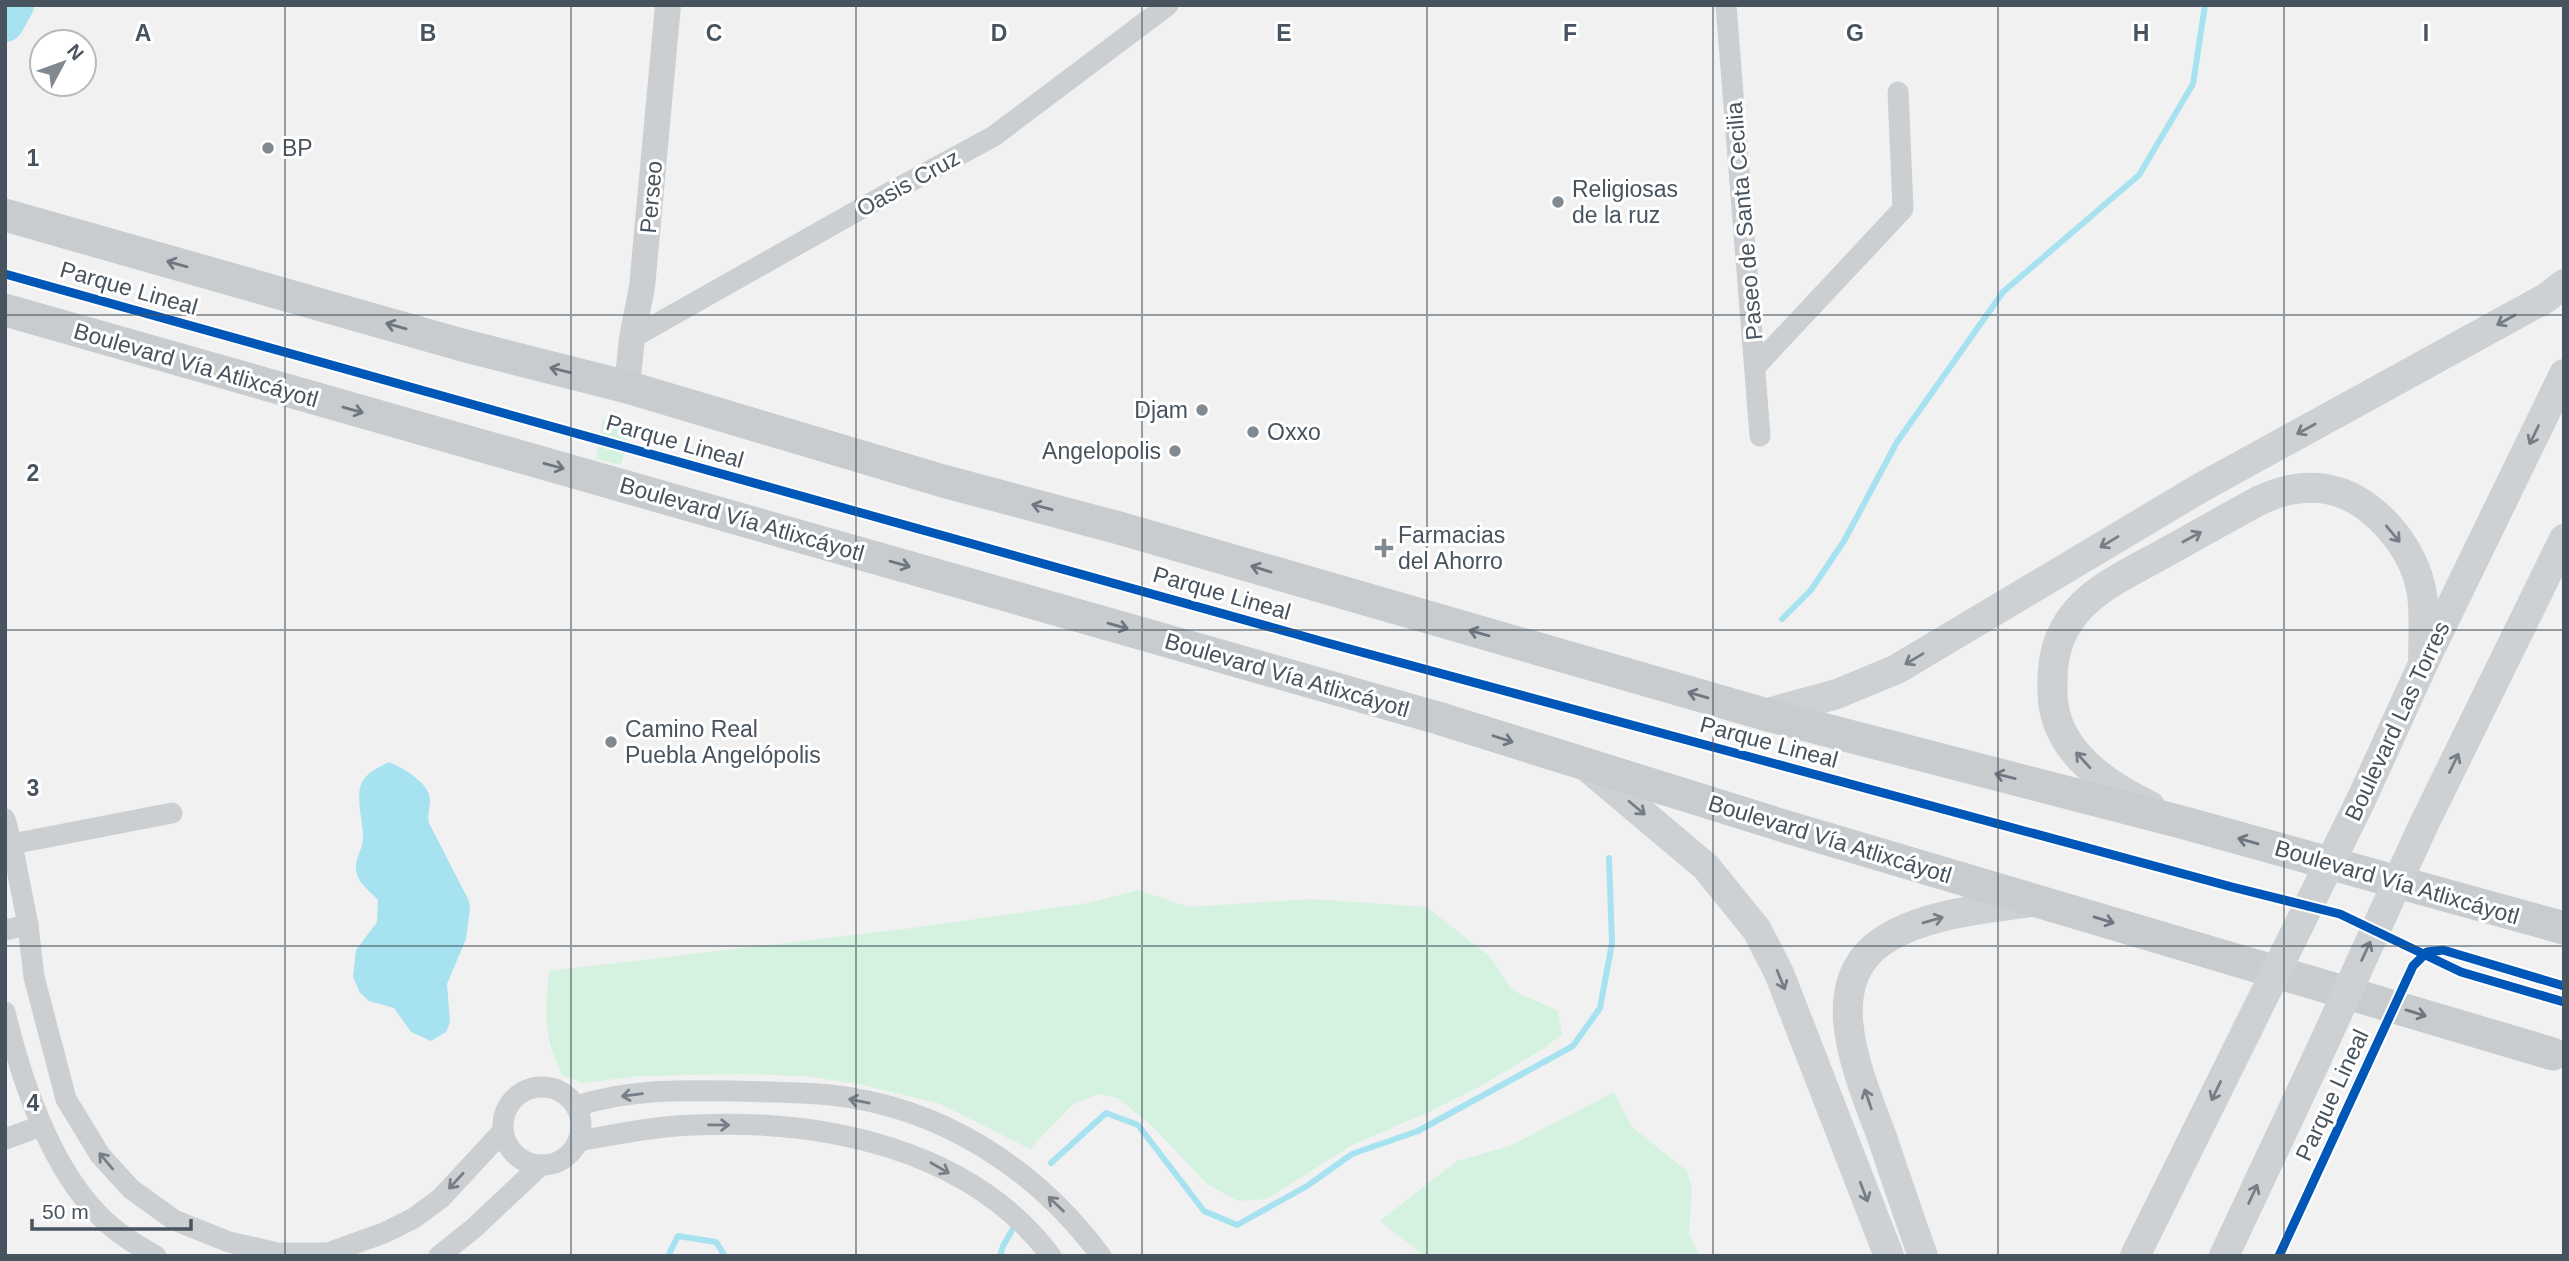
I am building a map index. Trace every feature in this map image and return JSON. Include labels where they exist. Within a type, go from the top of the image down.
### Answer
[{"type":"main road","name":"Boulevard Vía Atlixcáyotl","points":[[5,215],[462,345],[626,387],[943,481],[1119,527],[1763,714],[2181,822],[2564,928]]},
{"type":"main road","points":[[1763,714],[1837,694],[1897,669],[2202,486],[2546,298],[2564,284]]},
{"type":"main road","name":"Boulevard Vía Atlixcáyotl","points":[[5,310],[1438,718],[1585,765],[2560,1058]]},
{"type":"main road","name":"Boulevard Las Torres","points":[[2135,1256],[2361,800],[2423,664],[2564,374]]},
{"type":"main road","points":[[2181,822],[2100,778],[2078,756],[2062,733],[2054,709],[2053,661],[2060,638],[2070,620],[2086,602],[2109,584],[2258,500],[2282,491],[2327,489],[2351,498],[2373,512],[2393,533],[2407,554],[2417,574],[2422,595],[2423,664]]},
{"type":"main road","points":[[2224,1256],[2424,824],[2564,539]]},
{"type":"main road","points":[[2535,601],[2564,581]]},
{"type":"main road","points":[[1585,765],[1706,867],[1757,930],[1779,973],[1889,1256]]},
{"type":"main road","points":[[1923,1256],[1853,1056],[1848,1007],[1856,970],[1866,955],[1883,940],[1905,930],[1950,916],[2039,901]]},
{"type":"street","name":"Perseo","points":[[626,387],[642,287],[668,5]]},
{"type":"street","name":"Oasis Cruz","points":[[632,338],[994,136],[1168,5]]},
{"type":"street","name":"Paseo de Santa Cecilia","points":[[1726,5],[1760,436]]},
{"type":"street","points":[[1756,366],[1903,209],[1898,92]]},
{"type":"street","points":[[12,844],[172,813]]},
{"type":"street","points":[[5,820],[28,925],[34,977],[66,1099],[100,1155],[131,1189],[174,1220],[229,1242],[278,1254],[328,1252],[384,1233],[414,1217],[441,1198],[503,1131]]},
{"type":"street","points":[[5,930],[28,925]]},
{"type":"street","points":[[7,1029],[41,1126],[69,1177],[103,1219],[156,1256]]},
{"type":"street","points":[[550,1086],[566,1093],[577,1106],[582,1124],[579,1141],[564,1159],[541,1165],[528,1163],[516,1155],[507,1144],[503,1131],[503,1116],[509,1103],[519,1093],[532,1087],[550,1086]]},
{"type":"street","points":[[577,1106],[598,1099],[668,1090],[831,1095],[897,1108],[945,1126],[990,1150],[1027,1176],[1065,1212],[1101,1256]]},
{"type":"street","points":[[579,1141],[643,1130],[695,1125],[784,1126],[880,1144],[930,1162],[973,1187],[1015,1216],[1051,1256]]},
{"type":"street","points":[[5,1139],[41,1126]]},
{"type":"street","points":[[439,1256],[474,1228],[541,1165]]},
{"type":"green space","points":[[603,419],[631,427],[621,465],[596,459]]},
{"type":"green space","points":[[1138,890],[1189,907],[1311,899],[1427,907],[1490,957],[1512,990],[1558,1011],[1562,1034],[1543,1049],[1479,1087],[1352,1145],[1267,1199],[1238,1201],[1207,1184],[1152,1126],[1118,1098],[1099,1094],[1073,1104],[1030,1149],[938,1103],[858,1084],[805,1076],[739,1074],[640,1076],[583,1083],[562,1075],[551,1048],[546,1012],[549,971],[912,928],[1088,903]]},
{"type":"green space","points":[[1614,1092],[1632,1127],[1687,1171],[1692,1189],[1689,1233],[1700,1256],[1424,1256],[1380,1221],[1457,1161],[1510,1146]]},
{"type":"water","points":[[389,762],[408,772],[426,788],[430,800],[429,823],[469,901],[466,939],[447,984],[450,1022],[446,1032],[431,1041],[411,1032],[394,1008],[369,1001],[360,993],[353,977],[356,950],[377,922],[378,900],[363,885],[356,868],[363,837],[360,788],[367,775]]},
{"type":"waterway","points":[[5,23],[15,5]]},
{"type":"waterway","points":[[1782,619],[1811,590],[1844,541],[1897,442],[2003,292],[2139,175],[2193,84],[2205,5]]},
{"type":"waterway","points":[[1051,1163],[1106,1113],[1138,1125],[1204,1211],[1237,1225],[1307,1186],[1352,1154],[1418,1131],[1573,1046],[1600,1008],[1612,943],[1609,858]]},
{"type":"waterway","points":[[1000,1256],[1014,1227]]},
{"type":"waterway","points":[[668,1256],[678,1236],[716,1242],[725,1256]]},
{"type":"cycle path","name":"Parque Lineal","points":[[5,274],[1324,642],[2340,914],[2461,972],[2564,1002]]},
{"type":"cycle path","name":"Parque Lineal","points":[[2279,1256],[2413,966],[2427,952],[2443,950],[2564,986]]},
{"type":"place","name":"BP","points":[[268,148]]},
{"type":"place","name":"Religiosas de la ruz","points":[[1558,202]]},
{"type":"place","name":"Djam","points":[[1202,410]]},
{"type":"place","name":"Oxxo","points":[[1253,432]]},
{"type":"place","name":"Angelopolis","points":[[1175,451]]},
{"type":"place","name":"Farmacias del Ahorro","points":[[1384,548]]},
{"type":"place","name":"Camino Real Puebla Angelópolis","points":[[611,742]]}]
